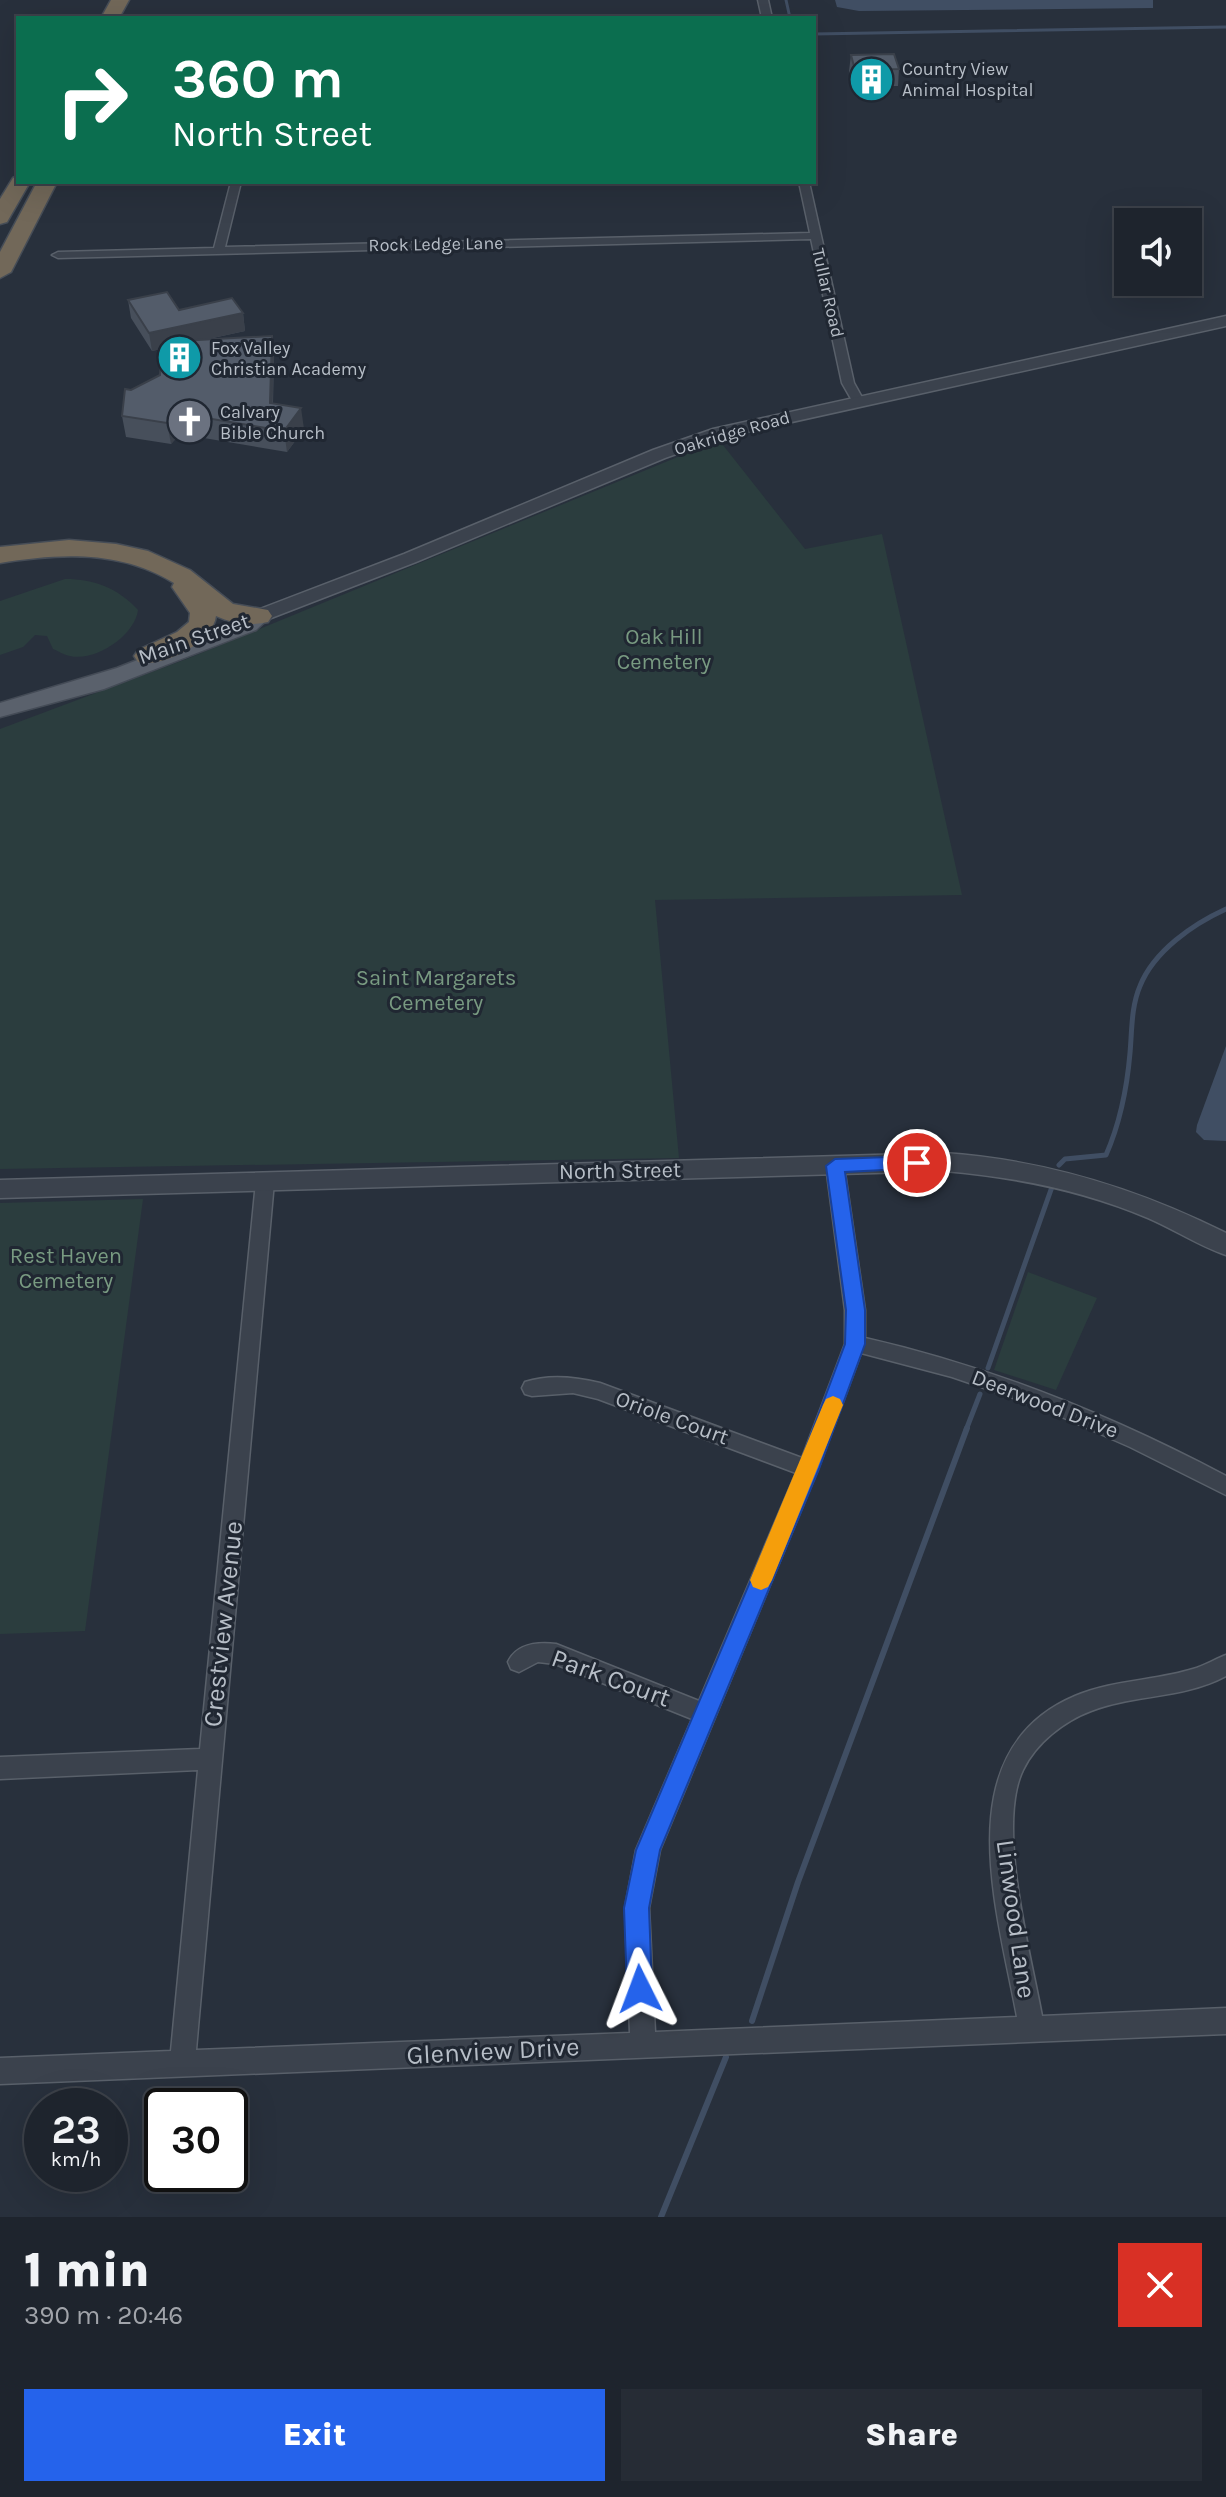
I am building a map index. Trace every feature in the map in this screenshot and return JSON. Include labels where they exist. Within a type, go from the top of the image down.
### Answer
[{"type":"highway","points":[[0,218],[19,184]]},
{"type":"highway","points":[[0,272],[46,184]]},
{"type":"highway","points":[[0,555],[47,548],[85,548],[129,554],[180,575],[226,613],[259,616]]},
{"type":"highway","points":[[148,656],[194,633],[205,617],[201,602],[171,572]]},
{"type":"main road","name":"Main Street","points":[[0,696],[90,675],[259,616]]},
{"type":"main road","name":"Main Street","points":[[0,710],[117,679],[248,625],[259,616]]},
{"type":"street","points":[[219,250],[236,184]]},
{"type":"street","name":"Tullar Road","points":[[804,184],[848,383],[858,401]]},
{"type":"street","name":"Rock Ledge Lane","points":[[58,255],[815,236]]},
{"type":"street","name":"Oakridge Road","points":[[259,616],[410,558],[692,441],[749,425],[1226,321]]},
{"type":"street","name":"North Street","points":[[0,1189],[944,1162],[1026,1170],[1099,1188],[1142,1203],[1226,1245]]},
{"type":"street","points":[[643,2044],[637,1922],[648,1850],[808,1469],[855,1344],[855,1310],[835,1166]]},
{"type":"street","name":"Crestview Avenue","points":[[182,2065],[265,1182]]},
{"type":"street","name":"Deerwood Drive","points":[[855,1344],[1026,1394],[1134,1438],[1226,1486]]},
{"type":"street","name":"Oriole Court","points":[[532,1388],[573,1385],[600,1391],[808,1469]]},
{"type":"street","name":"Park Court","points":[[519,1662],[536,1652],[556,1654],[704,1713]]},
{"type":"street","name":"Linwood Lane","points":[[1032,2028],[1004,1851],[1003,1818],[1010,1773],[1034,1737],[1084,1703],[1194,1680],[1226,1665]]},
{"type":"street","points":[[0,1768],[210,1759]]},
{"type":"street","name":"Glenview Drive","points":[[0,2071],[1226,2021]]},
{"type":"green space","name":"Oak Hill Cemetery","points":[[719,440],[805,549],[882,534],[962,895],[655,900],[679,1158],[0,1169],[0,729],[189,658]]},
{"type":"green space","points":[[65,579],[96,583],[122,596],[138,610],[130,629],[113,645],[91,655],[66,655],[53,649],[47,636],[35,635],[23,647],[0,655],[0,601]]},
{"type":"green space","name":"Rest Haven Cemetery","points":[[143,1199],[85,1631],[0,1634],[0,1203]]},
{"type":"green space","points":[[1028,1272],[1097,1298],[1056,1390],[994,1370]]},
{"type":"water","points":[[835,0],[1153,0],[1153,8],[859,11],[837,7]]},
{"type":"water","points":[[1226,1046],[1226,1141],[1204,1140],[1196,1132],[1197,1125]]},
{"type":"building","points":[[894,54],[899,69],[855,70],[851,55]]},
{"type":"building","points":[[167,292],[179,310],[232,298],[243,313],[149,333],[128,300]]},
{"type":"building","points":[[272,336],[270,403],[301,408],[284,431],[176,413],[167,423],[122,416],[125,389],[131,390],[160,375],[162,342]]},
{"type":"waterway","points":[[786,0],[790,16]]},
{"type":"waterway","points":[[816,34],[1226,27]]},
{"type":"waterway","points":[[1059,1165],[1065,1159],[1106,1155],[1125,1092],[1133,1011],[1146,973],[1176,940],[1226,909]]},
{"type":"waterway","points":[[988,1368],[1053,1184]]},
{"type":"waterway","points":[[966,1430],[980,1394]]},
{"type":"waterway","points":[[752,2021],[798,1882],[967,1428]]},
{"type":"waterway","points":[[661,2217],[726,2057]]},
{"type":"slow traffic","points":[[761,1580],[833,1405]]},
{"type":"place","name":"Country View Animal Hospital","points":[[871,79]]},
{"type":"place","name":"Fox Valley Christian Academy","points":[[180,358]]},
{"type":"place","name":"Calvary Bible Church","points":[[189,422]]},
{"type":"route","points":[[640,1989],[637,1908],[648,1850],[808,1469],[855,1344],[857,1325],[835,1166],[917,1163]]},
{"type":"park label","name":"Saint Margarets Cemetery","points":[[436,990]]}]
